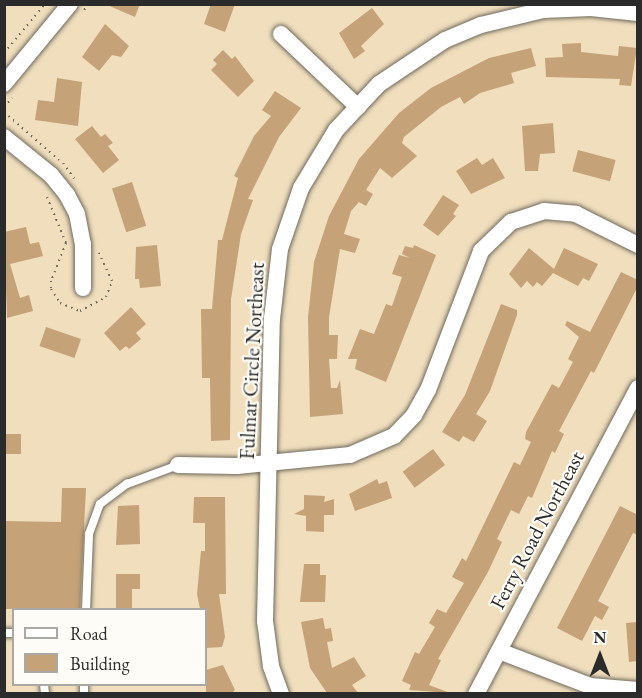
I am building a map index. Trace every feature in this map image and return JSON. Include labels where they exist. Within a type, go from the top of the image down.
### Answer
[{"type":"street","points":[[4,84],[70,4]]},
{"type":"street","name":"Fulmar Circle Northeast","points":[[281,693],[271,666],[265,621],[272,319],[280,249],[301,188],[336,130],[358,106],[411,59],[481,25],[562,8],[638,13]]},
{"type":"street","points":[[281,34],[358,106]]},
{"type":"street","points":[[4,137],[51,175],[67,195],[77,214],[83,243],[83,288]]},
{"type":"street","points":[[178,465],[269,463],[350,455],[380,445],[405,425],[428,390],[481,251],[511,222],[544,211],[576,214],[638,245]]},
{"type":"street","name":"Ferry Road Northeast","points":[[476,693],[638,388]]},
{"type":"street","points":[[499,651],[588,690],[638,690]]},
{"type":"lane","points":[[86,608],[89,534],[100,504],[127,484],[178,465]]},
{"type":"path","points":[[4,53],[45,4]]},
{"type":"building","points":[[105,4],[140,4],[135,17]]},
{"type":"building","points":[[211,4],[235,4],[225,32],[204,24]]},
{"type":"building","points":[[372,8],[384,24],[361,46],[365,51],[354,59],[339,33]]},
{"type":"building","points":[[105,24],[129,46],[121,57],[112,55],[99,71],[82,57]]},
{"type":"building","points":[[581,43],[581,52],[618,56],[619,46],[637,48],[631,86],[619,85],[620,79],[546,77],[545,58],[563,57],[562,44]]},
{"type":"building","points":[[531,48],[536,66],[511,73],[514,83],[480,93],[464,104],[460,97],[441,107],[404,137],[402,143],[417,156],[392,178],[380,168],[366,190],[373,194],[366,206],[359,202],[351,211],[344,234],[360,239],[355,253],[340,249],[329,317],[329,335],[338,335],[337,359],[329,359],[331,388],[337,388],[340,380],[343,414],[310,417],[308,317],[314,262],[329,216],[359,159],[399,113],[431,88],[489,58]]},
{"type":"building","points":[[223,50],[232,59],[235,56],[254,81],[238,97],[211,70],[217,64],[213,60]]},
{"type":"building","points":[[57,78],[82,82],[78,126],[35,120],[38,100],[54,102]]},
{"type":"building","points":[[275,91],[301,108],[279,137],[248,199],[253,200],[241,234],[231,299],[230,440],[211,441],[210,378],[202,378],[201,309],[212,309],[218,240],[222,240],[238,178],[234,176],[254,136],[271,116],[262,110]]},
{"type":"building","points":[[553,123],[555,153],[540,154],[538,171],[525,171],[522,126]]},
{"type":"building","points":[[92,126],[101,137],[105,134],[113,143],[108,146],[119,160],[103,173],[75,139]]},
{"type":"building","points":[[578,150],[616,160],[610,181],[572,171]]},
{"type":"building","points":[[477,158],[482,165],[493,158],[505,178],[471,194],[456,171]]},
{"type":"building","points":[[132,182],[146,226],[126,232],[112,188]]},
{"type":"building","points":[[443,195],[459,205],[453,214],[456,216],[438,236],[423,225]]},
{"type":"building","points":[[26,227],[30,244],[39,242],[43,256],[10,264],[20,298],[29,295],[33,311],[7,318],[4,232]]},
{"type":"building","points":[[157,245],[161,286],[140,288],[139,279],[135,279],[136,247]]},
{"type":"building","points":[[414,245],[436,255],[386,382],[355,369],[357,359],[348,359],[360,329],[374,334],[386,304],[392,306],[402,277],[392,274],[399,255],[410,258],[402,254],[405,246],[413,248]]},
{"type":"building","points":[[529,248],[554,269],[564,248],[598,264],[589,281],[583,278],[578,286],[553,273],[542,286],[537,282],[533,287],[527,281],[521,288],[509,274]]},
{"type":"building","points":[[621,272],[638,280],[638,286],[594,373],[591,371],[559,431],[564,434],[555,453],[552,451],[532,498],[528,496],[519,514],[511,510],[497,539],[502,542],[488,572],[438,659],[441,660],[429,685],[450,693],[409,690],[411,685],[402,681],[415,652],[419,654],[435,627],[429,623],[437,609],[446,613],[464,583],[452,577],[462,558],[466,561],[514,462],[520,465],[531,442],[525,439],[526,432],[552,384],[559,388],[573,362],[568,359],[579,337],[565,325],[567,321],[590,332]]},
{"type":"building","points":[[501,304],[517,310],[517,315],[490,391],[476,414],[487,421],[474,442],[463,436],[459,442],[442,432],[465,395]]},
{"type":"building","points":[[131,307],[146,324],[136,333],[141,339],[129,349],[126,346],[120,351],[104,333]]},
{"type":"building","points":[[46,327],[81,339],[74,358],[39,346]]},
{"type":"building","points":[[4,434],[21,434],[21,454],[4,454]]},
{"type":"building","points":[[433,449],[445,465],[415,488],[403,472]]},
{"type":"building","points":[[377,479],[379,484],[387,481],[392,498],[355,511],[349,494]]},
{"type":"building","points":[[62,488],[86,488],[80,608],[4,609],[4,521],[61,522]]},
{"type":"building","points":[[304,495],[325,496],[324,502],[334,499],[334,515],[324,515],[324,532],[306,531],[306,516],[294,514],[304,509]]},
{"type":"building","points":[[194,497],[225,497],[226,594],[219,594],[225,637],[222,647],[207,648],[207,608],[200,608],[197,594],[201,551],[205,551],[205,523],[193,523]]},
{"type":"building","points":[[139,505],[140,544],[116,545],[118,506]]},
{"type":"building","points":[[620,506],[638,515],[638,535],[633,533],[598,601],[609,607],[602,620],[595,616],[582,641],[557,628]]},
{"type":"building","points":[[304,564],[320,564],[320,575],[326,575],[325,602],[300,602]]},
{"type":"building","points":[[116,574],[140,574],[140,589],[132,589],[132,608],[116,608]]},
{"type":"building","points":[[323,618],[325,629],[331,628],[333,641],[327,642],[332,668],[354,657],[366,676],[352,685],[358,693],[327,693],[310,668],[301,622]]},
{"type":"building","points":[[638,622],[638,661],[629,662],[626,623]]},
{"type":"building","points":[[223,665],[235,690],[232,693],[206,693],[207,670]]}]
